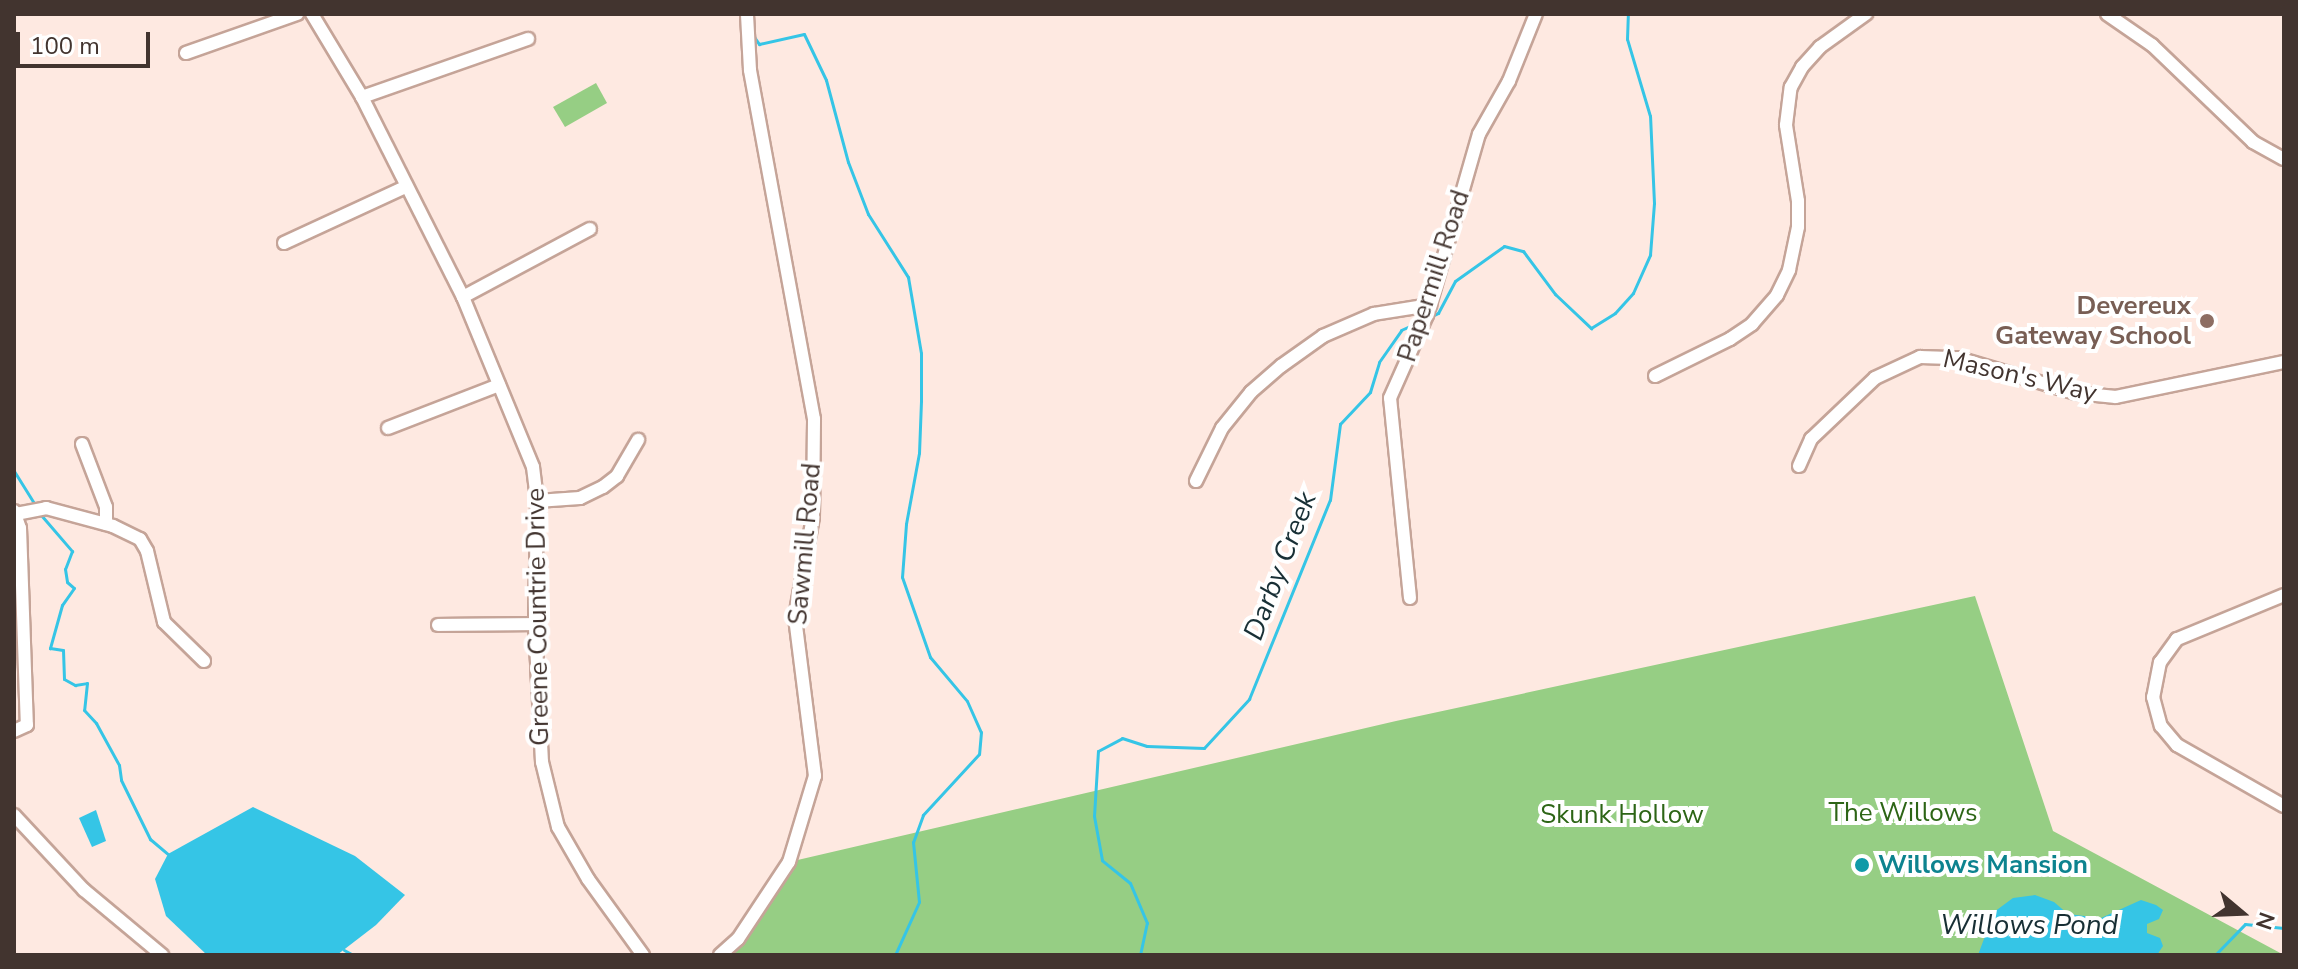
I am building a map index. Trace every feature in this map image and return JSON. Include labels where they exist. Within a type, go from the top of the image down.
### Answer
[{"type":"street","points":[[186,53],[297,14]]},
{"type":"street","name":"Greene Countrie Drive","points":[[312,14],[362,97],[463,297],[533,467],[537,501],[535,624],[542,762],[558,827],[588,879],[643,955]]},
{"type":"street","name":"Sawmill Road","points":[[720,955],[738,939],[789,862],[815,776],[795,617],[813,517],[814,419],[750,70],[747,14]]},
{"type":"street","name":"Papermill Road","points":[[1410,598],[1390,398],[1415,348],[1428,310],[1479,134],[1509,81],[1536,14]]},
{"type":"street","points":[[1655,376],[1741,331],[1777,295],[1789,270],[1798,227],[1798,201],[1786,125],[1791,87],[1802,67],[1820,47],[1866,14]]},
{"type":"street","points":[[2107,14],[2152,45],[2253,142],[2284,159]]},
{"type":"street","points":[[362,97],[528,39]]},
{"type":"street","points":[[284,243],[405,187]]},
{"type":"street","points":[[463,297],[590,229]]},
{"type":"street","points":[[1196,481],[1222,428],[1251,392],[1281,366],[1323,336],[1374,314],[1428,310]]},
{"type":"street","name":"Mason's Way","points":[[1799,466],[1811,439],[1875,378],[1920,357],[1958,358],[2076,393],[2116,397],[2284,362]]},
{"type":"street","points":[[388,428],[499,385]]},
{"type":"street","points":[[537,501],[580,498],[603,487],[617,476],[638,440]]},
{"type":"street","points":[[82,444],[106,507],[106,524]]},
{"type":"street","points":[[14,731],[27,725],[18,608],[20,528],[15,513],[46,508],[133,534],[144,545],[164,622],[204,661]]},
{"type":"street","points":[[2284,595],[2177,639],[2160,662],[2153,697],[2157,718],[2177,745],[2284,806]]},
{"type":"street","points":[[438,625],[535,624]]},
{"type":"street","points":[[14,815],[84,890],[162,955]]},
{"type":"green space","points":[[596,83],[607,103],[565,127],[553,107]]},
{"type":"green space","name":"Skunk Hollow","points":[[1975,596],[2053,831],[2284,955],[720,955],[789,862],[1396,721]]},
{"type":"water","points":[[253,807],[355,856],[405,895],[376,925],[337,955],[207,955],[166,916],[155,879],[168,854]]},
{"type":"water","points":[[96,810],[106,841],[92,847],[79,818]]},
{"type":"water","name":"Willows Pond","points":[[2035,895],[2054,902],[2068,914],[2101,918],[2141,900],[2156,905],[2163,910],[2159,919],[2147,924],[2147,933],[2160,938],[2163,946],[2157,955],[1978,955],[1994,912],[2013,898]]},
{"type":"waterway","name":"Darby Creek","points":[[1432,316],[1438,313],[1455,281],[1504,246],[1523,251],[1555,294],[1591,328],[1615,313],[1633,293],[1650,255],[1654,203],[1650,116],[1627,39],[1628,14]]},
{"type":"waterway","points":[[754,37],[759,44],[804,34],[826,80],[848,162],[868,214],[908,277],[921,353],[921,401],[919,453],[906,524],[902,577],[930,657],[967,701],[981,732],[979,754],[923,815],[913,842],[919,902],[895,955]]},
{"type":"waterway","name":"Darby Creek","points":[[1140,955],[1147,923],[1130,883],[1102,860],[1094,816],[1098,751],[1122,738],[1147,746],[1204,748],[1249,699],[1330,500],[1340,424],[1370,392],[1379,362],[1401,330],[1417,323]]},
{"type":"waterway","points":[[14,471],[35,505]]},
{"type":"waterway","points":[[41,515],[72,551],[65,569],[67,582],[74,588],[62,605],[50,648],[63,650],[64,679],[75,685],[87,683],[84,710],[96,723],[119,765],[121,780],[150,839],[168,854]]},
{"type":"waterway","points":[[2215,955],[2245,924],[2284,928]]},
{"type":"waterway","points":[[344,950],[353,955]]},
{"type":"place","name":"Devereux Gateway School","points":[[2207,321]]},
{"type":"place","name":"Willows Mansion","points":[[1862,865]]},
{"type":"park label","name":"The Willows","points":[[1903,813]]}]
